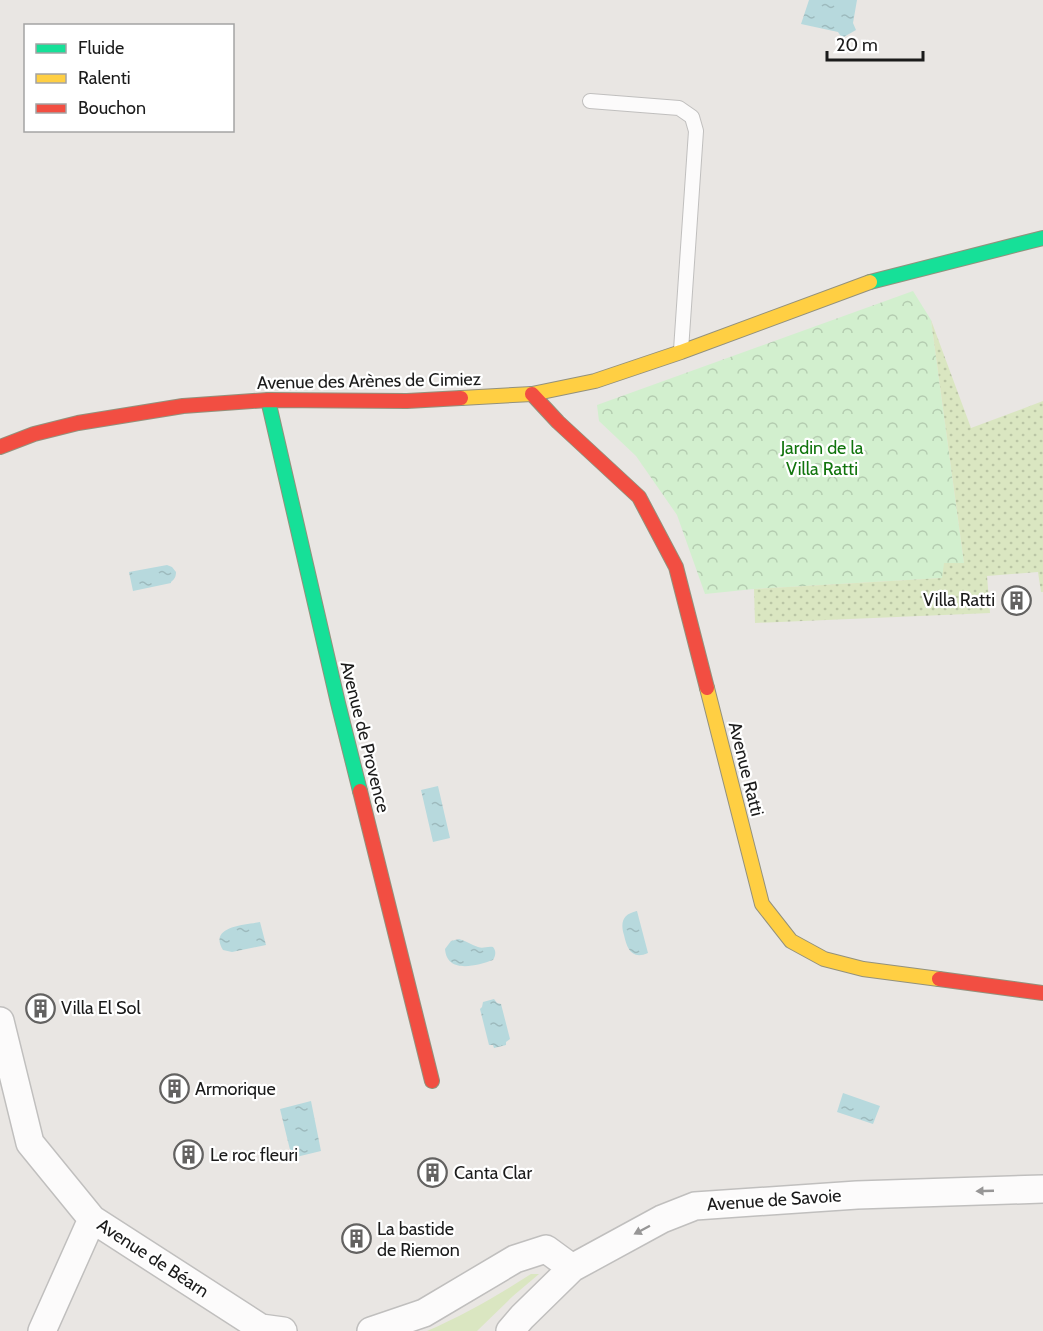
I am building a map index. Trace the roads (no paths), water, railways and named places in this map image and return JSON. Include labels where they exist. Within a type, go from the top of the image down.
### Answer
[{"type":"street","name":"Avenue des Arènes de Cimiez","points":[[0,447],[34,434],[110,417],[183,406],[268,400],[407,401],[532,394],[595,381],[681,352],[869,282],[1043,238]]},
{"type":"street","name":"Avenue Ratti","points":[[532,394],[558,422],[639,497],[676,567],[762,904],[791,941],[824,959],[862,969],[1043,993]]},
{"type":"street","name":"Avenue de Provence","points":[[268,400],[338,704],[432,1081]]},
{"type":"street","name":"Avenue de Béarn","points":[[0,1021],[30,1143],[92,1219],[261,1328],[284,1331]]},
{"type":"street","name":"Avenue de Savoie","points":[[510,1331],[572,1268],[663,1219],[695,1206],[857,1195],[1043,1189]]},
{"type":"street","points":[[42,1331],[92,1219]]},
{"type":"street","points":[[370,1331],[424,1313],[515,1258],[546,1249],[572,1268]]},
{"type":"lane","points":[[590,101],[679,108],[692,117],[695,123],[681,352]]},
{"type":"water","points":[[809,0],[857,0],[853,23],[856,30],[842,38],[838,32],[801,24]]},
{"type":"water","points":[[167,565],[176,572],[171,583],[133,591],[129,572]]},
{"type":"water","points":[[438,786],[450,838],[433,842],[421,790]]},
{"type":"water","points":[[637,911],[648,953],[642,955],[631,952],[623,930],[626,916]]},
{"type":"water","points":[[260,922],[266,945],[232,952],[223,950],[220,936],[224,931]]},
{"type":"water","points":[[459,939],[480,948],[493,947],[495,955],[493,960],[471,966],[451,962],[445,949],[451,941]]},
{"type":"water","points":[[494,999],[501,1004],[510,1039],[506,1045],[494,1048],[493,1045],[489,1045],[480,1009],[483,1002]]},
{"type":"water","points":[[843,1093],[880,1106],[873,1124],[837,1112]]},
{"type":"water","points":[[311,1101],[321,1151],[292,1158],[280,1109]]},
{"type":"place","name":"Villa Ratti","points":[[1016,600]]},
{"type":"place","name":"Villa El Sol","points":[[40,1008]]},
{"type":"place","name":"Armorique","points":[[174,1089]]},
{"type":"place","name":"Le roc fleuri","points":[[189,1155]]},
{"type":"place","name":"Canta Clar","points":[[433,1173]]},
{"type":"place","name":"La bastide de Riemon","points":[[356,1239]]},
{"type":"park label","name":"Jardin de la Villa Ratti","points":[[822,458]]}]
